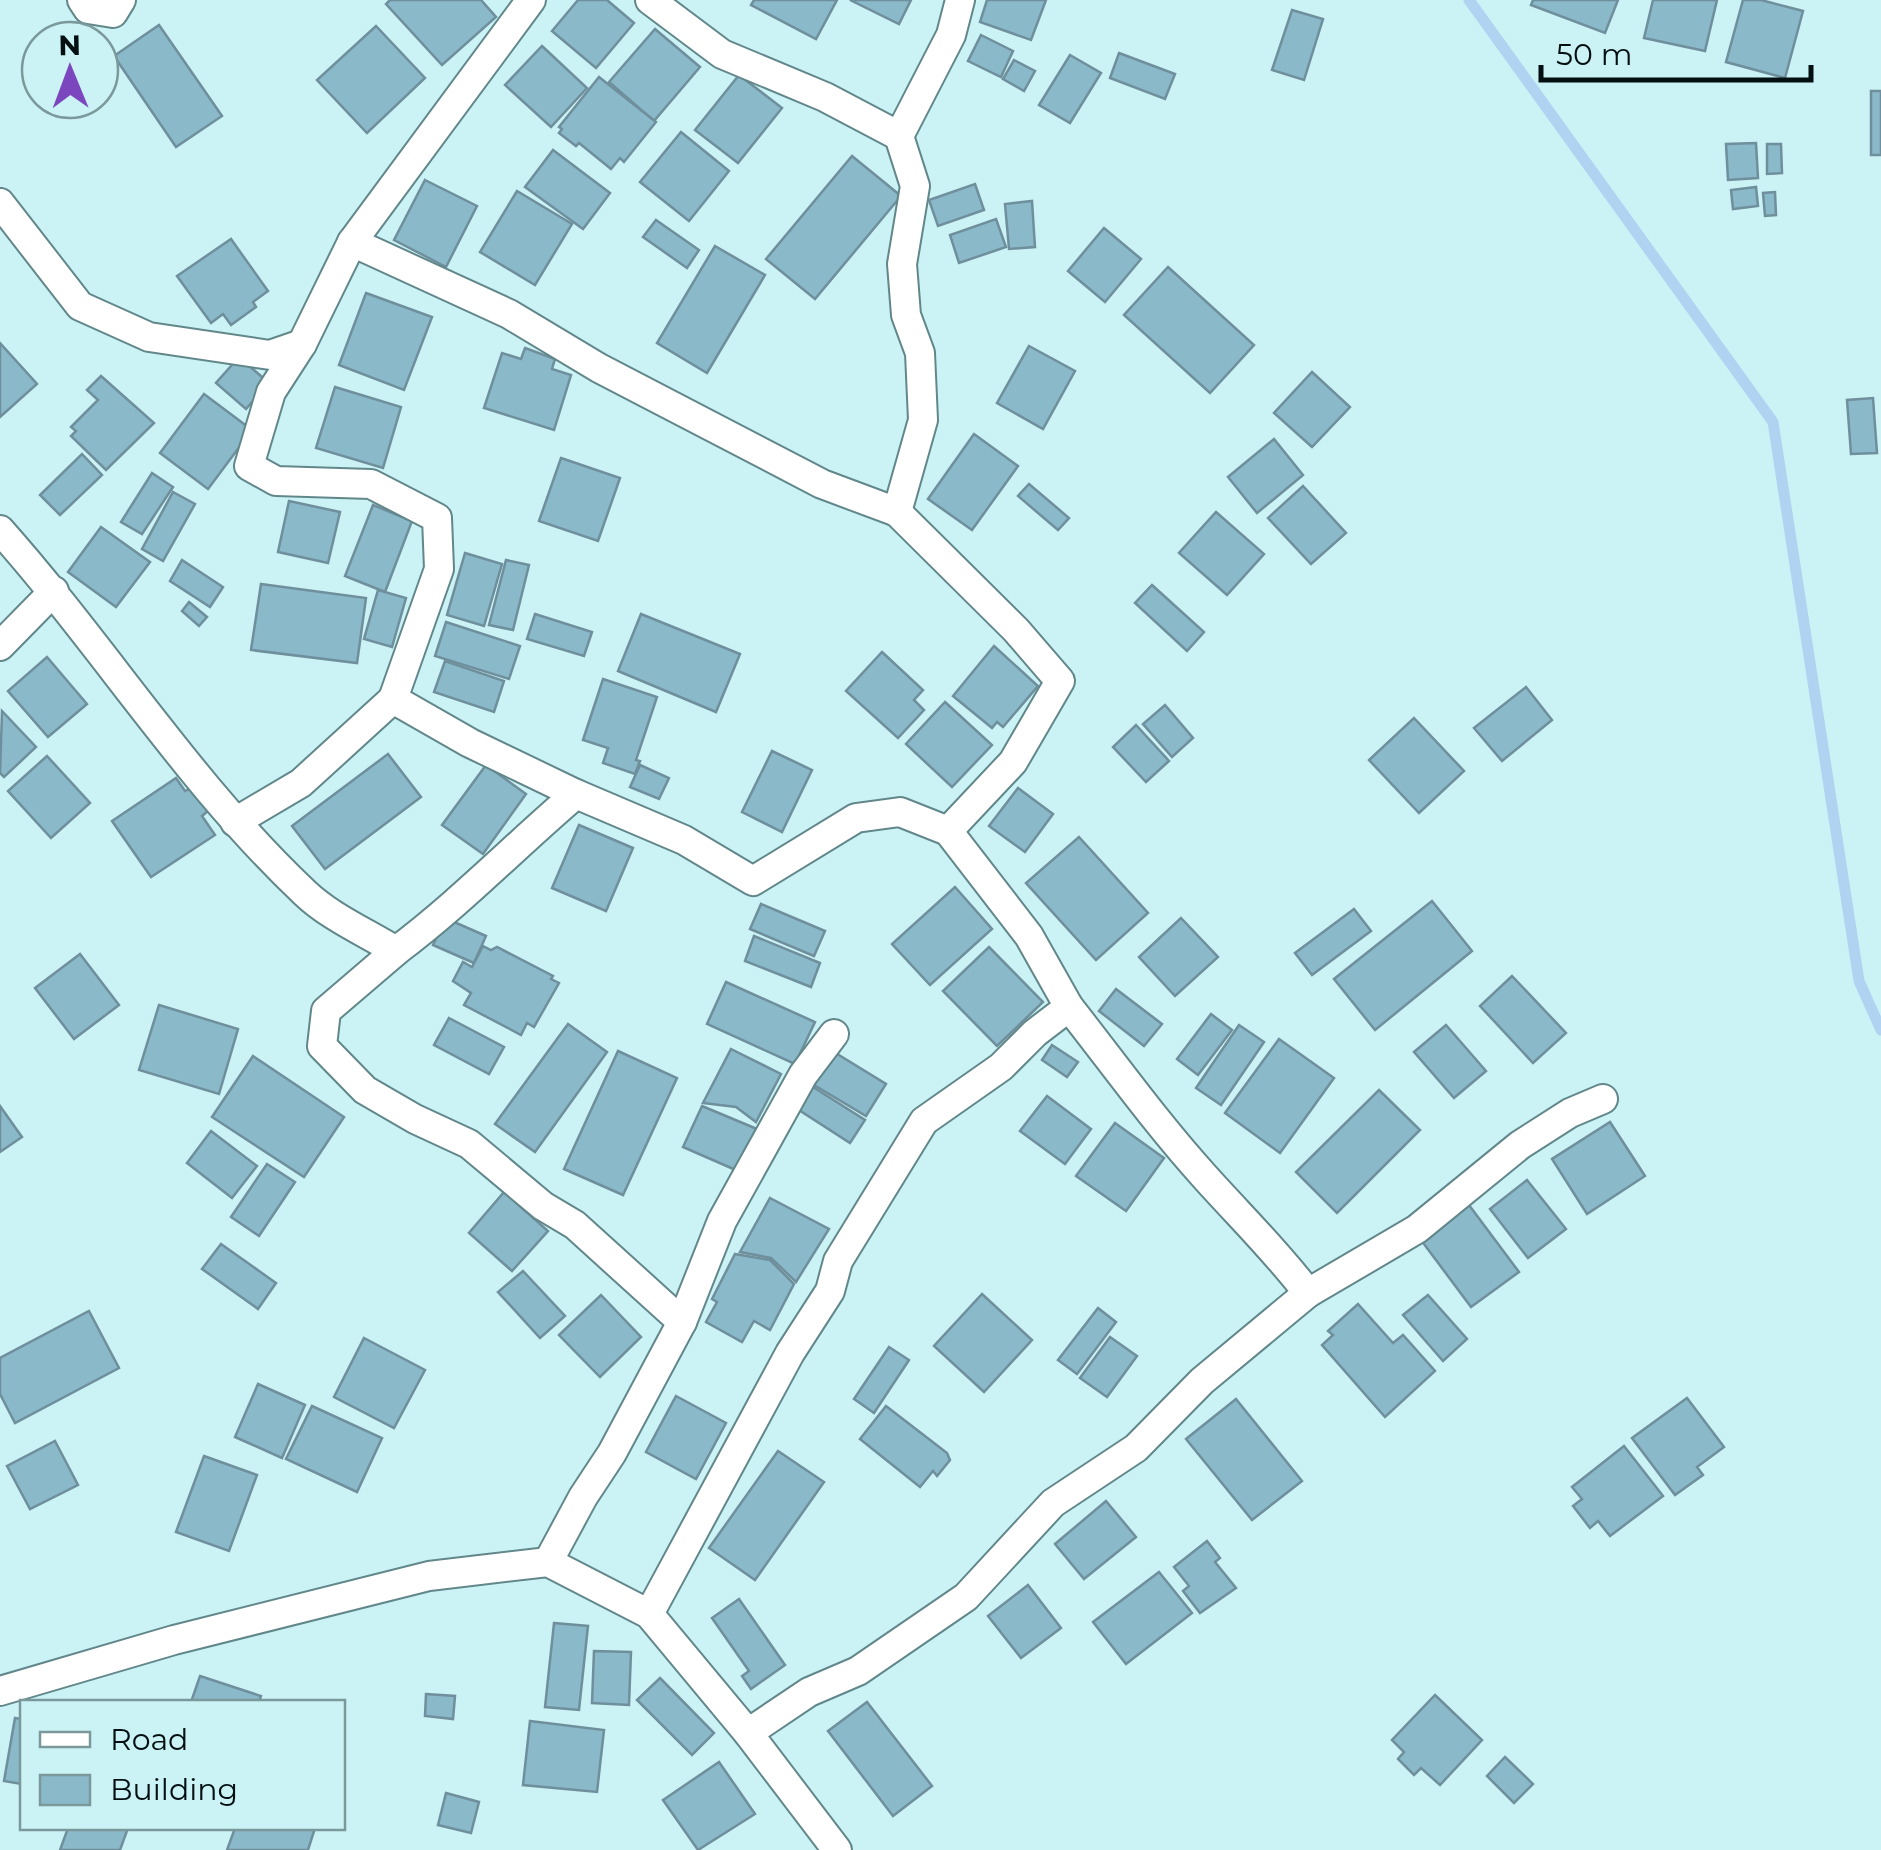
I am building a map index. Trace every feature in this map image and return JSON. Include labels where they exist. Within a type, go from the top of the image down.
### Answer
[{"type":"street","points":[[82,0],[88,9],[113,14],[122,0]]},
{"type":"street","points":[[235,822],[301,783],[392,699],[438,569],[436,518],[372,484],[276,481],[249,466],[271,392],[302,344],[352,242],[531,0]]},
{"type":"street","points":[[650,0],[722,54],[825,97],[898,136],[915,186],[902,264],[906,315],[920,353],[923,420],[897,512]]},
{"type":"street","points":[[898,136],[951,35],[960,0]]},
{"type":"street","points":[[0,204],[80,306],[148,337],[270,354],[302,344]]},
{"type":"street","points":[[352,242],[509,314],[599,368],[822,484],[897,512],[1016,630],[1060,681],[1014,762],[948,831]]},
{"type":"street","points":[[0,530],[54,591],[235,822],[308,896],[396,951]]},
{"type":"street","points":[[0,646],[54,591]]},
{"type":"street","points":[[392,699],[470,743],[684,840],[753,881],[856,818],[900,812],[948,831],[1029,936],[1069,1007],[1146,1107],[1204,1177],[1276,1250],[1308,1293]]},
{"type":"street","points":[[576,794],[430,925],[326,1011],[322,1046],[365,1090],[469,1144],[544,1206],[598,1244],[682,1322]]},
{"type":"street","points":[[648,1614],[790,1352],[830,1292],[838,1261],[924,1120],[1001,1067],[1069,1007]]},
{"type":"street","points":[[548,1562],[682,1322],[722,1221],[803,1075],[834,1034]]},
{"type":"street","points":[[748,1733],[809,1692],[858,1671],[966,1597],[1052,1504],[1136,1448],[1202,1381],[1308,1293],[1417,1228],[1520,1145],[1603,1099]]},
{"type":"street","points":[[0,1691],[174,1640],[429,1576],[548,1562],[648,1614],[748,1733],[837,1850]]},
{"type":"building","points":[[390,0],[481,0],[496,17],[442,65],[386,4]]},
{"type":"building","points":[[578,0],[607,0],[634,23],[596,68],[552,31]]},
{"type":"building","points":[[754,0],[837,0],[816,39],[751,5]]},
{"type":"building","points":[[850,0],[911,0],[899,24]]},
{"type":"building","points":[[987,0],[1046,0],[1031,40],[980,22]]},
{"type":"building","points":[[1533,0],[1618,0],[1605,33],[1531,5]]},
{"type":"building","points":[[1653,0],[1717,0],[1705,51],[1644,38]]},
{"type":"building","points":[[1743,0],[1761,0],[1803,11],[1785,78],[1726,62]]},
{"type":"building","points":[[1292,10],[1323,19],[1304,80],[1272,70]]},
{"type":"building","points":[[159,25],[222,116],[176,147],[120,65],[120,52]]},
{"type":"building","points":[[376,26],[425,78],[367,133],[317,80]]},
{"type":"building","points":[[655,29],[700,67],[654,121],[609,82]]},
{"type":"building","points":[[981,35],[1013,51],[1001,77],[968,61]]},
{"type":"building","points":[[542,46],[587,88],[551,127],[505,85]]},
{"type":"building","points":[[1119,53],[1175,74],[1165,99],[1110,78]]},
{"type":"building","points":[[1070,55],[1101,73],[1070,123],[1039,105]]},
{"type":"building","points":[[1014,60],[1035,71],[1024,91],[1003,79]]},
{"type":"building","points":[[739,75],[782,108],[738,163],[695,130]]},
{"type":"building","points":[[599,77],[656,122],[624,162],[620,158],[611,169],[579,143],[576,146],[559,133],[559,127]]},
{"type":"building","points":[[1871,91],[1881,91],[1881,155],[1871,155]]},
{"type":"building","points":[[681,132],[729,171],[689,221],[640,182]]},
{"type":"building","points":[[1756,143],[1758,178],[1728,180],[1726,144]]},
{"type":"building","points":[[1767,144],[1781,144],[1782,173],[1767,174]]},
{"type":"building","points":[[553,150],[610,193],[583,229],[525,187]]},
{"type":"building","points":[[852,156],[901,196],[815,299],[766,259]]},
{"type":"building","points":[[425,180],[477,206],[446,267],[394,240]]},
{"type":"building","points":[[975,184],[984,210],[938,226],[929,200]]},
{"type":"building","points":[[1756,187],[1758,206],[1733,209],[1731,190]]},
{"type":"building","points":[[517,191],[572,224],[535,285],[480,252]]},
{"type":"building","points":[[1775,192],[1776,215],[1765,216],[1763,193]]},
{"type":"building","points":[[1032,201],[1035,247],[1009,249],[1005,204]]},
{"type":"building","points":[[996,219],[1006,247],[959,263],[950,235]]},
{"type":"building","points":[[656,220],[699,250],[687,268],[643,237]]},
{"type":"building","points":[[1104,228],[1141,259],[1105,302],[1068,271]]},
{"type":"building","points":[[231,239],[268,291],[253,302],[256,307],[231,325],[223,314],[211,323],[177,276]]},
{"type":"building","points":[[715,246],[765,275],[707,373],[657,343]]},
{"type":"building","points":[[1168,267],[1254,345],[1210,393],[1124,315]]},
{"type":"building","points":[[366,293],[432,317],[404,390],[339,365]]},
{"type":"building","points":[[0,343],[37,384],[0,417]]},
{"type":"building","points":[[1029,346],[1075,371],[1043,429],[997,403]]},
{"type":"building","points":[[525,348],[555,359],[552,369],[571,375],[554,430],[484,408],[502,353],[521,359]]},
{"type":"building","points":[[239,357],[269,383],[246,409],[216,383]]},
{"type":"building","points":[[1312,372],[1350,407],[1312,447],[1274,413]]},
{"type":"building","points":[[101,376],[154,423],[106,470],[71,436],[76,431],[71,427],[98,400],[87,390]]},
{"type":"building","points":[[335,387],[401,407],[383,468],[316,448]]},
{"type":"building","points":[[204,394],[252,430],[208,489],[160,453]]},
{"type":"building","points":[[1873,398],[1877,453],[1851,454],[1847,400]]},
{"type":"building","points":[[974,434],[1018,466],[972,530],[928,499]]},
{"type":"building","points":[[1274,439],[1303,475],[1257,513],[1228,477]]},
{"type":"building","points":[[82,454],[102,475],[60,515],[40,495]]},
{"type":"building","points":[[561,458],[620,478],[598,541],[539,521]]},
{"type":"building","points":[[152,473],[173,487],[142,534],[121,522]]},
{"type":"building","points":[[1029,484],[1069,518],[1058,530],[1018,496]]},
{"type":"building","points":[[1303,486],[1346,533],[1311,564],[1268,518]]},
{"type":"building","points":[[173,492],[195,504],[163,561],[142,549]]},
{"type":"building","points":[[289,501],[340,512],[328,563],[278,552]]},
{"type":"building","points":[[373,505],[412,521],[385,592],[345,576]]},
{"type":"building","points":[[1216,512],[1264,554],[1227,595],[1179,553]]},
{"type":"building","points":[[101,527],[150,562],[116,607],[68,572]]},
{"type":"building","points":[[465,553],[502,564],[484,626],[447,615]]},
{"type":"building","points":[[182,560],[223,587],[210,607],[170,581]]},
{"type":"building","points":[[506,560],[529,565],[513,630],[489,625]]},
{"type":"building","points":[[261,584],[366,598],[357,663],[251,650]]},
{"type":"building","points":[[1152,585],[1204,632],[1187,651],[1135,603]]},
{"type":"building","points":[[378,590],[406,598],[392,647],[364,639]]},
{"type":"building","points":[[189,602],[207,617],[199,626],[182,611]]},
{"type":"building","points":[[535,614],[592,632],[584,656],[527,639]]},
{"type":"building","points":[[641,614],[740,654],[716,712],[618,671]]},
{"type":"building","points":[[446,622],[520,646],[509,679],[435,656]]},
{"type":"building","points":[[994,646],[1038,686],[1003,727],[997,722],[992,728],[953,696]]},
{"type":"building","points":[[882,652],[923,690],[914,700],[924,710],[898,738],[846,691]]},
{"type":"building","points":[[47,657],[87,704],[48,737],[8,691]]},
{"type":"building","points":[[445,661],[504,681],[494,712],[434,692]]},
{"type":"building","points":[[603,679],[657,697],[635,774],[603,763],[608,748],[583,740]]},
{"type":"building","points":[[1526,687],[1552,720],[1502,761],[1474,728]]},
{"type":"building","points":[[945,702],[992,745],[952,787],[906,744]]},
{"type":"building","points":[[1165,705],[1193,738],[1172,757],[1143,724]]},
{"type":"building","points":[[2,711],[36,747],[4,777],[0,773]]},
{"type":"building","points":[[1414,718],[1464,771],[1419,813],[1369,760]]},
{"type":"building","points":[[1136,725],[1169,761],[1146,782],[1113,747]]},
{"type":"building","points":[[772,751],[812,770],[782,832],[742,812]]},
{"type":"building","points":[[388,754],[421,797],[325,869],[292,826]]},
{"type":"building","points":[[47,756],[90,803],[51,838],[8,791]]},
{"type":"building","points":[[486,765],[526,794],[483,854],[442,825]]},
{"type":"building","points":[[640,765],[669,778],[659,799],[630,787]]},
{"type":"building","points":[[176,778],[185,791],[191,788],[208,811],[202,816],[215,835],[151,877],[112,821]]},
{"type":"building","points":[[1018,788],[1053,814],[1025,852],[989,826]]},
{"type":"building","points":[[579,825],[633,848],[606,911],[552,888]]},
{"type":"building","points":[[1079,837],[1148,913],[1096,960],[1026,883]]},
{"type":"building","points":[[955,887],[992,929],[930,985],[892,944]]},
{"type":"building","points":[[1432,901],[1472,951],[1375,1030],[1334,979]]},
{"type":"building","points":[[761,904],[825,931],[814,956],[750,929]]},
{"type":"building","points":[[1354,909],[1371,931],[1312,975],[1295,953]]},
{"type":"building","points":[[445,918],[486,936],[474,963],[433,945]]},
{"type":"building","points":[[1181,918],[1218,957],[1175,996],[1139,957]]},
{"type":"building","points":[[754,936],[820,963],[811,987],[745,961]]},
{"type":"building","points":[[483,946],[491,950],[497,947],[553,976],[551,979],[559,983],[534,1027],[527,1023],[521,1035],[464,1005],[471,993],[453,981],[463,962],[472,967]]},
{"type":"building","points":[[989,947],[1043,1002],[997,1046],[943,991]]},
{"type":"building","points":[[80,954],[119,1005],[74,1039],[35,988]]},
{"type":"building","points":[[1512,976],[1566,1033],[1533,1063],[1480,1006]]},
{"type":"building","points":[[726,982],[815,1022],[795,1064],[707,1024]]},
{"type":"building","points":[[1116,989],[1162,1024],[1144,1046],[1099,1011]]},
{"type":"building","points":[[159,1005],[238,1029],[219,1094],[139,1070]]},
{"type":"building","points":[[1211,1014],[1232,1030],[1198,1075],[1177,1059]]},
{"type":"building","points":[[449,1018],[504,1047],[489,1074],[434,1045]]},
{"type":"building","points":[[568,1024],[607,1052],[535,1152],[495,1124]]},
{"type":"building","points":[[1239,1025],[1264,1042],[1221,1105],[1196,1088]]},
{"type":"building","points":[[1446,1025],[1486,1071],[1454,1098],[1414,1052]]},
{"type":"building","points":[[1279,1039],[1334,1078],[1280,1153],[1225,1113]]},
{"type":"building","points":[[1052,1045],[1078,1062],[1067,1077],[1042,1060]]},
{"type":"building","points":[[731,1049],[781,1074],[756,1122],[736,1107],[703,1103]]},
{"type":"building","points":[[618,1051],[677,1078],[623,1195],[564,1169]]},
{"type":"building","points":[[834,1052],[886,1084],[866,1116],[814,1085]]},
{"type":"building","points":[[253,1056],[344,1117],[304,1177],[212,1117]]},
{"type":"building","points":[[813,1087],[865,1120],[850,1143],[799,1110]]},
{"type":"building","points":[[1379,1090],[1420,1130],[1337,1213],[1296,1172]]},
{"type":"building","points":[[1047,1096],[1091,1129],[1065,1164],[1020,1131]]},
{"type":"building","points":[[0,1106],[22,1137],[0,1152]]},
{"type":"building","points":[[702,1106],[757,1129],[738,1171],[683,1147]]},
{"type":"building","points":[[1610,1122],[1645,1176],[1587,1214],[1552,1159]]},
{"type":"building","points":[[1115,1123],[1164,1158],[1126,1211],[1076,1176]]},
{"type":"building","points":[[211,1131],[257,1166],[232,1198],[187,1163]]},
{"type":"building","points":[[267,1164],[295,1182],[259,1236],[231,1217]]},
{"type":"building","points":[[1527,1180],[1566,1229],[1528,1258],[1490,1209]]},
{"type":"building","points":[[504,1192],[548,1231],[512,1271],[469,1233]]},
{"type":"building","points":[[770,1198],[829,1229],[796,1282],[771,1258],[740,1252]]},
{"type":"building","points":[[1469,1205],[1519,1272],[1471,1307],[1421,1240]]},
{"type":"building","points":[[221,1244],[276,1283],[258,1309],[202,1269]]},
{"type":"building","points":[[735,1254],[770,1260],[794,1284],[770,1330],[754,1321],[742,1342],[706,1322],[717,1302],[712,1299]]},
{"type":"building","points":[[523,1271],[565,1316],[540,1338],[498,1292]]},
{"type":"building","points":[[982,1294],[1032,1340],[984,1392],[934,1346]]},
{"type":"building","points":[[601,1295],[641,1337],[600,1377],[559,1335]]},
{"type":"building","points":[[1428,1295],[1467,1339],[1443,1361],[1403,1315]]},
{"type":"building","points":[[1358,1304],[1393,1343],[1403,1335],[1435,1371],[1385,1417],[1322,1345],[1333,1335],[1328,1331]]},
{"type":"building","points":[[1098,1308],[1116,1322],[1077,1374],[1058,1360]]},
{"type":"building","points":[[89,1311],[119,1368],[15,1423],[0,1394],[0,1358]]},
{"type":"building","points":[[1110,1337],[1137,1356],[1107,1397],[1080,1378]]},
{"type":"building","points":[[364,1338],[425,1370],[394,1428],[334,1397]]},
{"type":"building","points":[[889,1347],[909,1360],[874,1413],[854,1399]]},
{"type":"building","points":[[258,1384],[305,1405],[282,1458],[235,1437]]},
{"type":"building","points":[[676,1396],[726,1423],[696,1479],[646,1452]]},
{"type":"building","points":[[1687,1398],[1724,1447],[1697,1467],[1703,1475],[1675,1495],[1632,1438]]},
{"type":"building","points":[[1236,1399],[1302,1481],[1252,1520],[1186,1439]]},
{"type":"building","points":[[312,1406],[382,1438],[357,1492],[286,1459]]},
{"type":"building","points":[[886,1406],[947,1453],[950,1460],[937,1476],[933,1471],[920,1487],[860,1439]]},
{"type":"building","points":[[55,1441],[78,1485],[30,1509],[7,1466]]},
{"type":"building","points":[[1624,1446],[1663,1496],[1610,1536],[1598,1521],[1590,1528],[1573,1506],[1582,1499],[1572,1487]]},
{"type":"building","points":[[778,1451],[824,1482],[755,1580],[709,1548]]},
{"type":"building","points":[[204,1456],[257,1475],[229,1551],[176,1532]]},
{"type":"building","points":[[1106,1501],[1136,1537],[1084,1579],[1055,1544]]},
{"type":"building","points":[[1207,1541],[1220,1558],[1215,1562],[1236,1588],[1200,1613],[1183,1591],[1189,1586],[1174,1567]]},
{"type":"building","points":[[1159,1572],[1192,1613],[1126,1664],[1093,1622]]},
{"type":"building","points":[[1028,1585],[1061,1628],[1021,1658],[988,1616]]},
{"type":"building","points":[[739,1599],[785,1665],[751,1689],[742,1676],[749,1671],[712,1618]]},
{"type":"building","points":[[554,1623],[588,1626],[579,1710],[545,1707]]},
{"type":"building","points":[[594,1651],[631,1652],[629,1705],[592,1703]]},
{"type":"building","points":[[200,1676],[261,1696],[260,1700],[192,1700]]},
{"type":"building","points":[[660,1678],[714,1733],[692,1755],[637,1700]]},
{"type":"building","points":[[426,1694],[455,1696],[453,1719],[425,1716]]},
{"type":"building","points":[[1435,1695],[1482,1740],[1440,1785],[1421,1768],[1414,1775],[1398,1759],[1404,1752],[1392,1740]]},
{"type":"building","points":[[867,1702],[932,1786],[893,1816],[828,1731]]},
{"type":"building","points":[[15,1718],[20,1719],[20,1784],[4,1781]]},
{"type":"building","points":[[530,1721],[604,1730],[597,1792],[523,1785]]},
{"type":"building","points":[[1505,1757],[1533,1784],[1514,1803],[1487,1776]]},
{"type":"building","points":[[719,1762],[755,1814],[698,1850],[663,1800]]},
{"type":"building","points":[[446,1793],[479,1802],[471,1833],[438,1825]]},
{"type":"building","points":[[67,1830],[127,1830],[120,1850],[60,1850]]},
{"type":"building","points":[[234,1830],[314,1830],[308,1850],[227,1850]]},
{"type":"waterway","points":[[1469,0],[1773,422],[1859,981],[1881,1030]]}]
